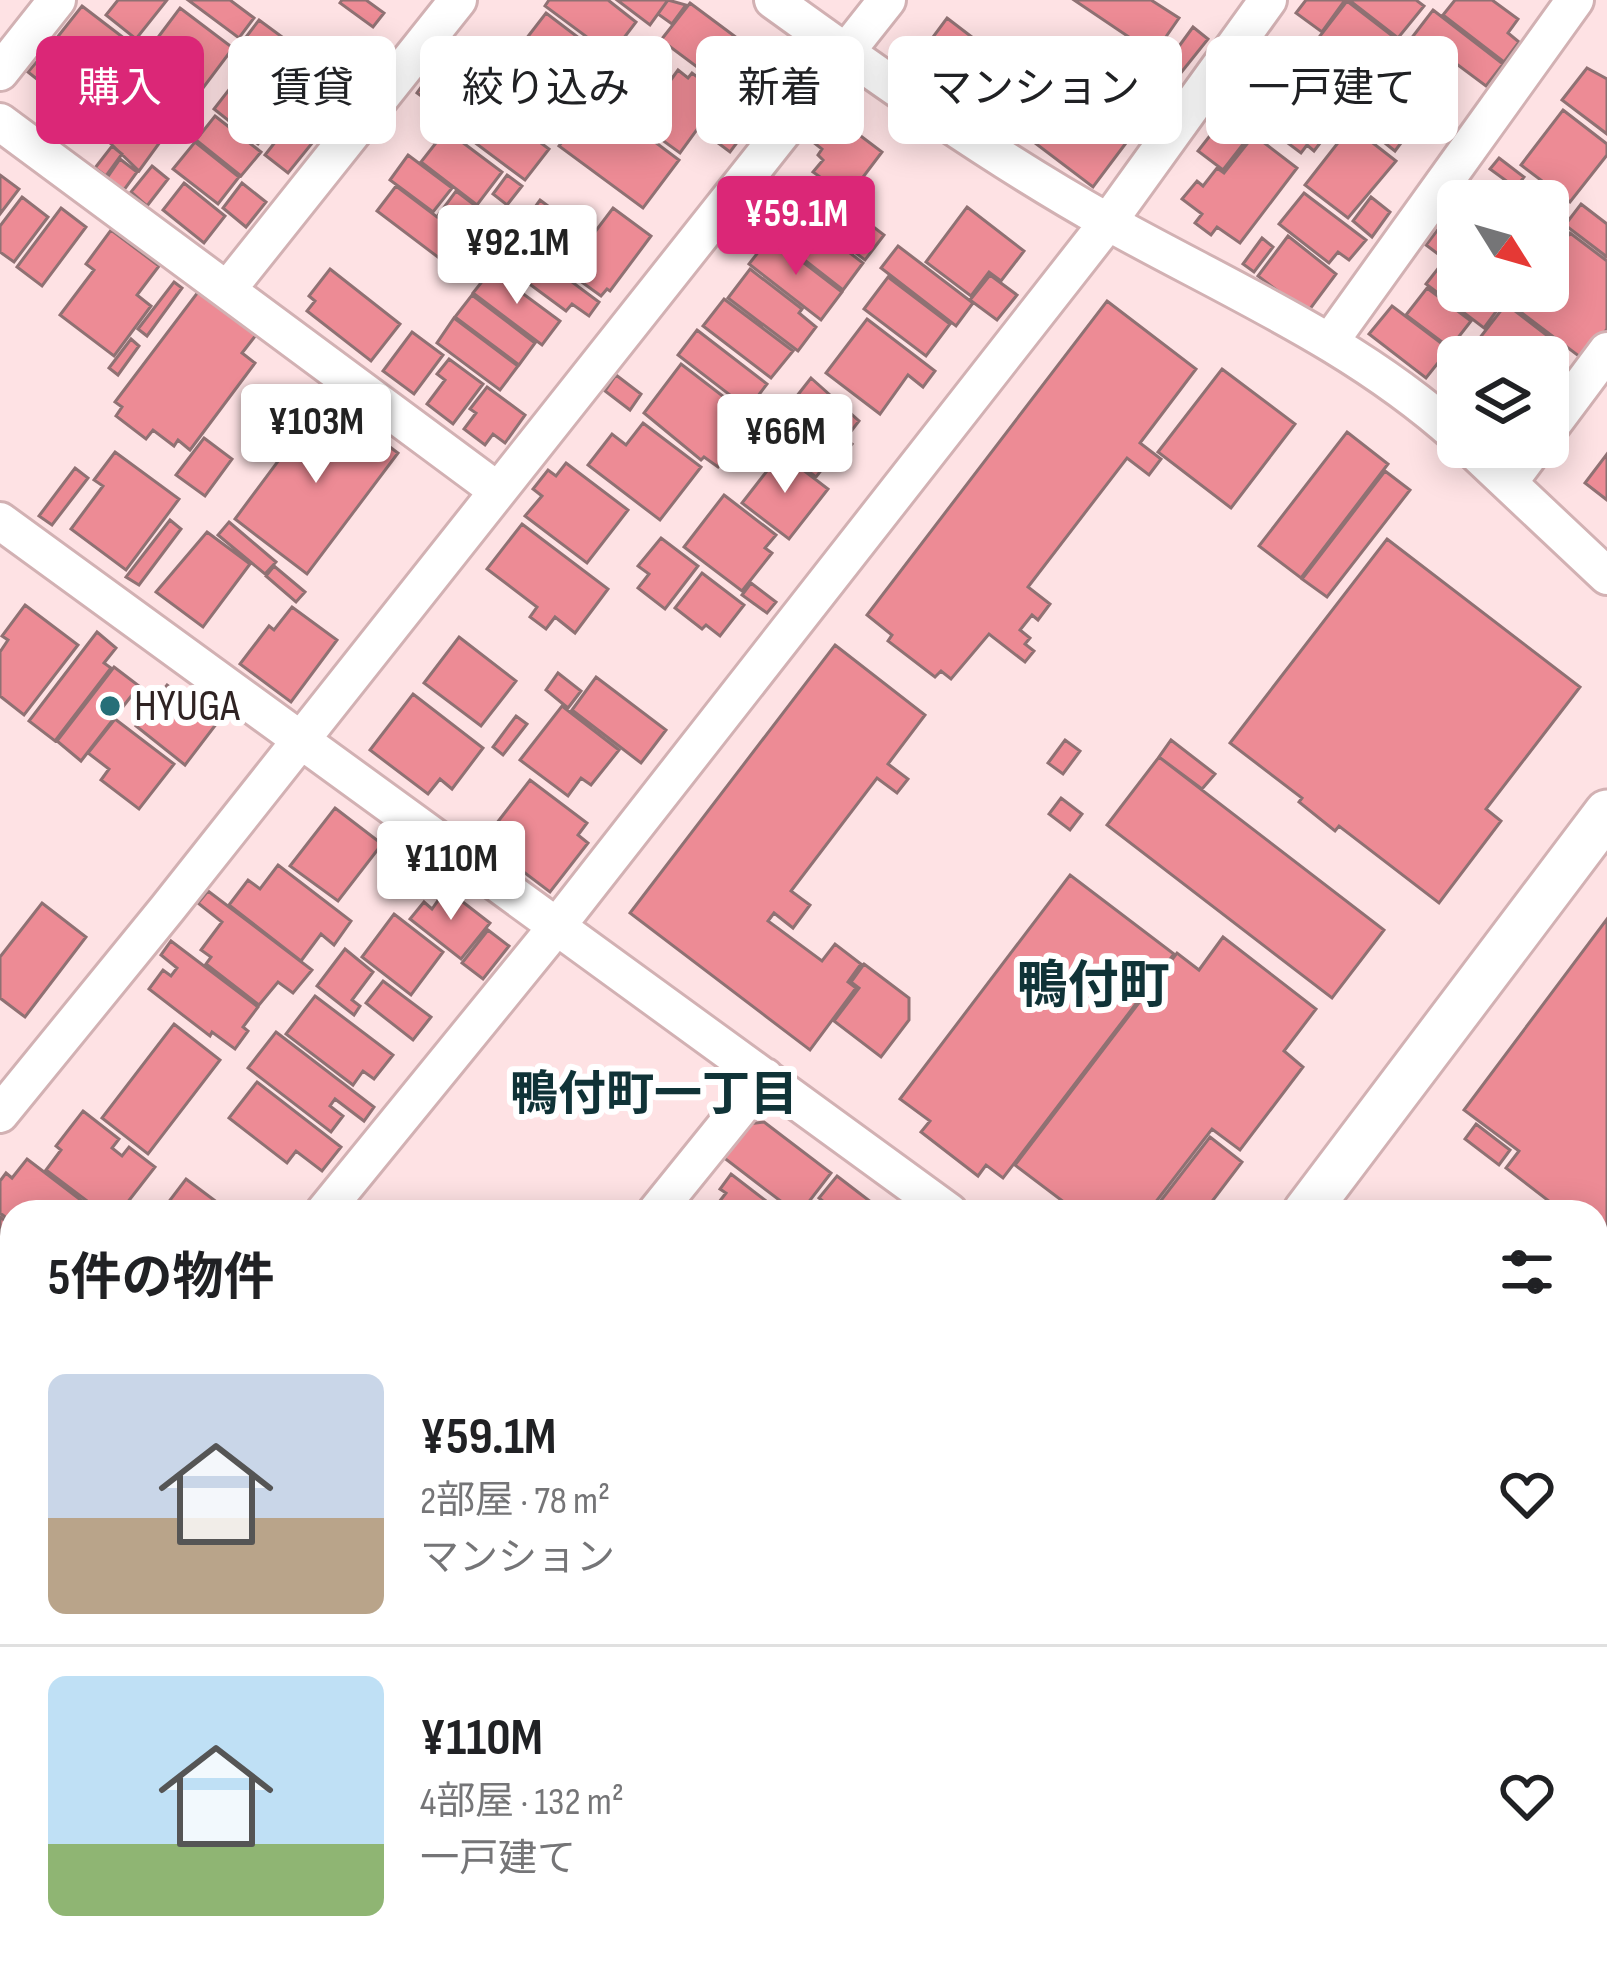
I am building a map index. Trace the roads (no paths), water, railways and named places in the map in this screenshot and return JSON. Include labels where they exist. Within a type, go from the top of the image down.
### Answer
[{"type":"street","points":[[0,72],[57,0]]},
{"type":"street","points":[[226,290],[458,0]]},
{"type":"street","points":[[773,0],[823,36]]},
{"type":"street","points":[[858,36],[887,0]]},
{"type":"street","points":[[334,1200],[557,926],[1108,222],[1268,0]]},
{"type":"street","points":[[1331,340],[1575,0]]},
{"type":"street","points":[[864,65],[1045,185],[1331,340],[1437,417]]},
{"type":"street","points":[[0,122],[498,490]]},
{"type":"street","points":[[0,1114],[772,144]]},
{"type":"street","points":[[1569,402],[1607,351]]},
{"type":"street","points":[[1494,468],[1607,576]]},
{"type":"street","points":[[1509,482],[1519,468]]},
{"type":"street","points":[[5,535],[299,739],[932,1200]]},
{"type":"street","points":[[1315,1200],[1607,813]]},
{"type":"street","points":[[666,1200],[766,1077]]},
{"type":"place","name":"HYUGA","points":[[110,706]]},
{"type":"district","name":"鴨付町","points":[[1093,986]]},
{"type":"district","name":"鴨付町一丁目","points":[[654,1095]]}]
